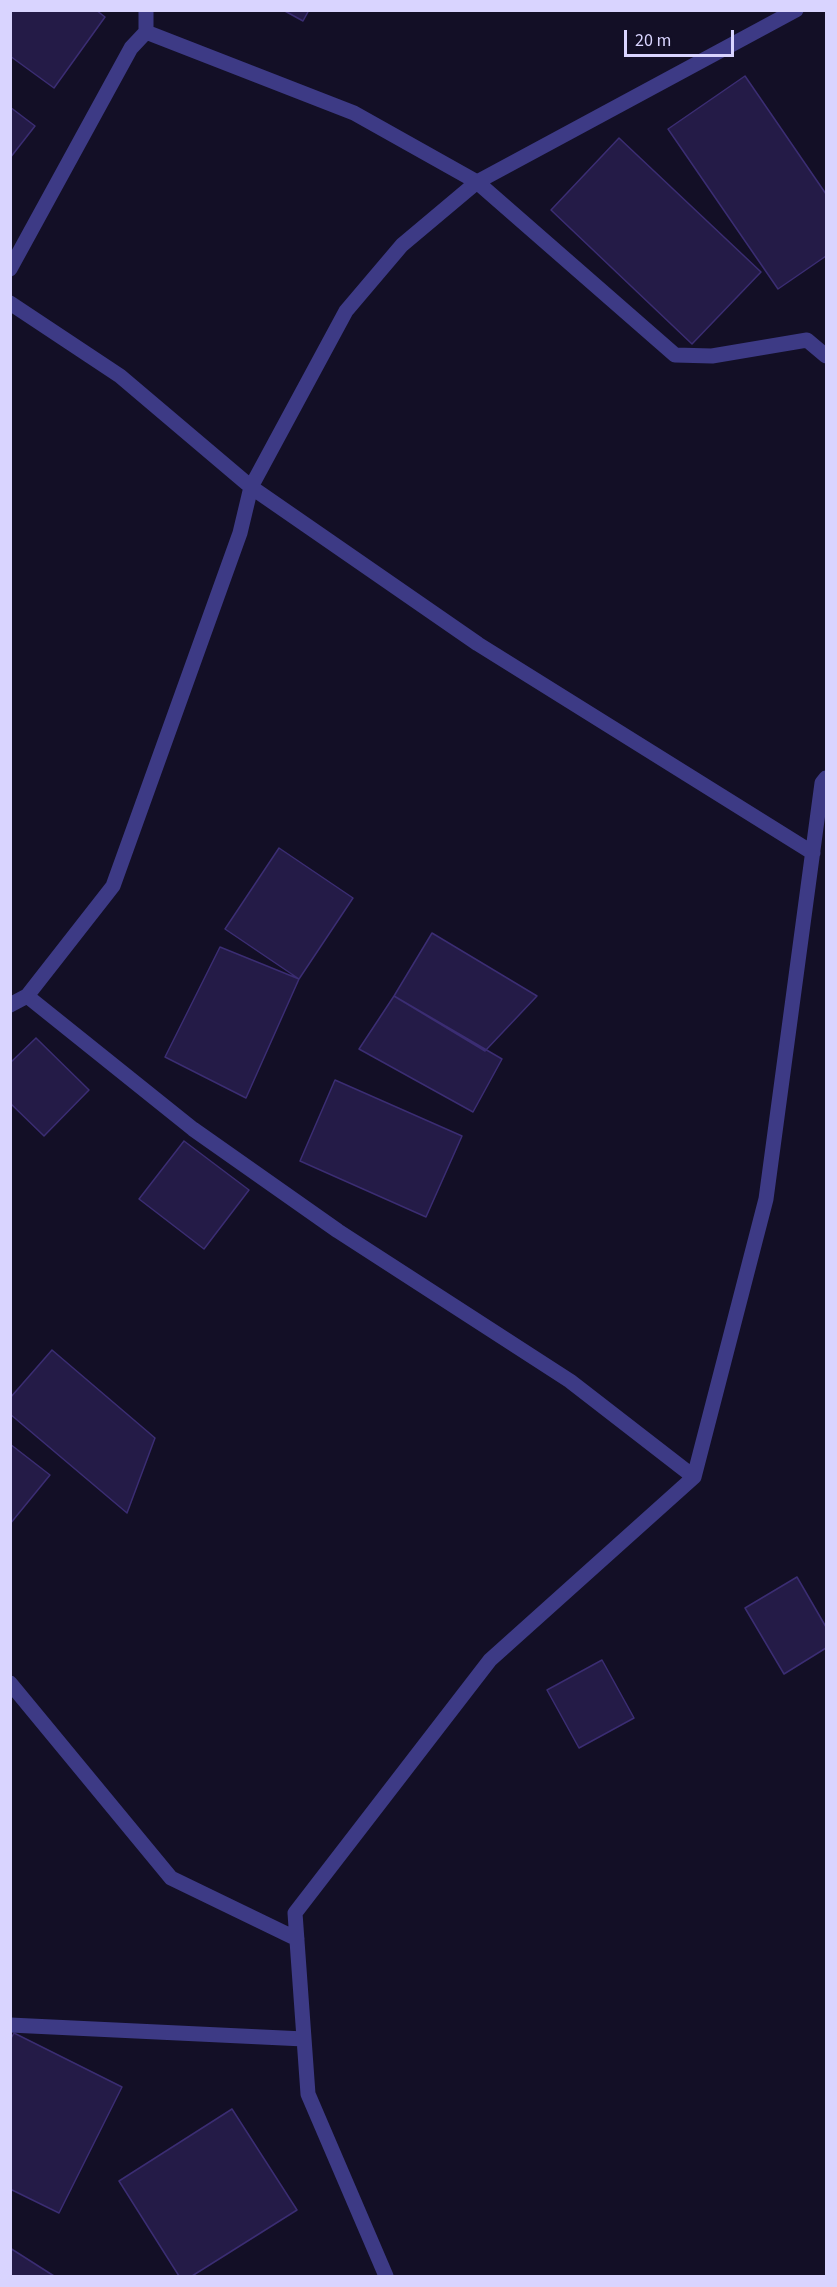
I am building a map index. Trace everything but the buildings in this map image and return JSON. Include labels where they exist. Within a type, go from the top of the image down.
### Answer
[{"type":"street","points":[[10,269],[131,48],[146,32],[146,10]]},
{"type":"street","points":[[10,1005],[27,996],[113,886],[240,533],[251,487],[346,310],[402,245],[477,182],[796,10]]},
{"type":"street","points":[[146,32],[354,113],[477,182],[675,355],[712,356],[807,340],[826,356]]},
{"type":"street","points":[[10,303],[120,376],[251,487],[478,644],[813,853]]},
{"type":"street","points":[[386,2277],[308,2094],[295,1913],[490,1660],[694,1477],[766,1199],[822,783],[826,778]]},
{"type":"street","points":[[27,996],[193,1129],[339,1230],[570,1381],[694,1477]]},
{"type":"street","points":[[10,1683],[171,1878],[297,1939]]},
{"type":"street","points":[[10,2025],[304,2039]]}]
